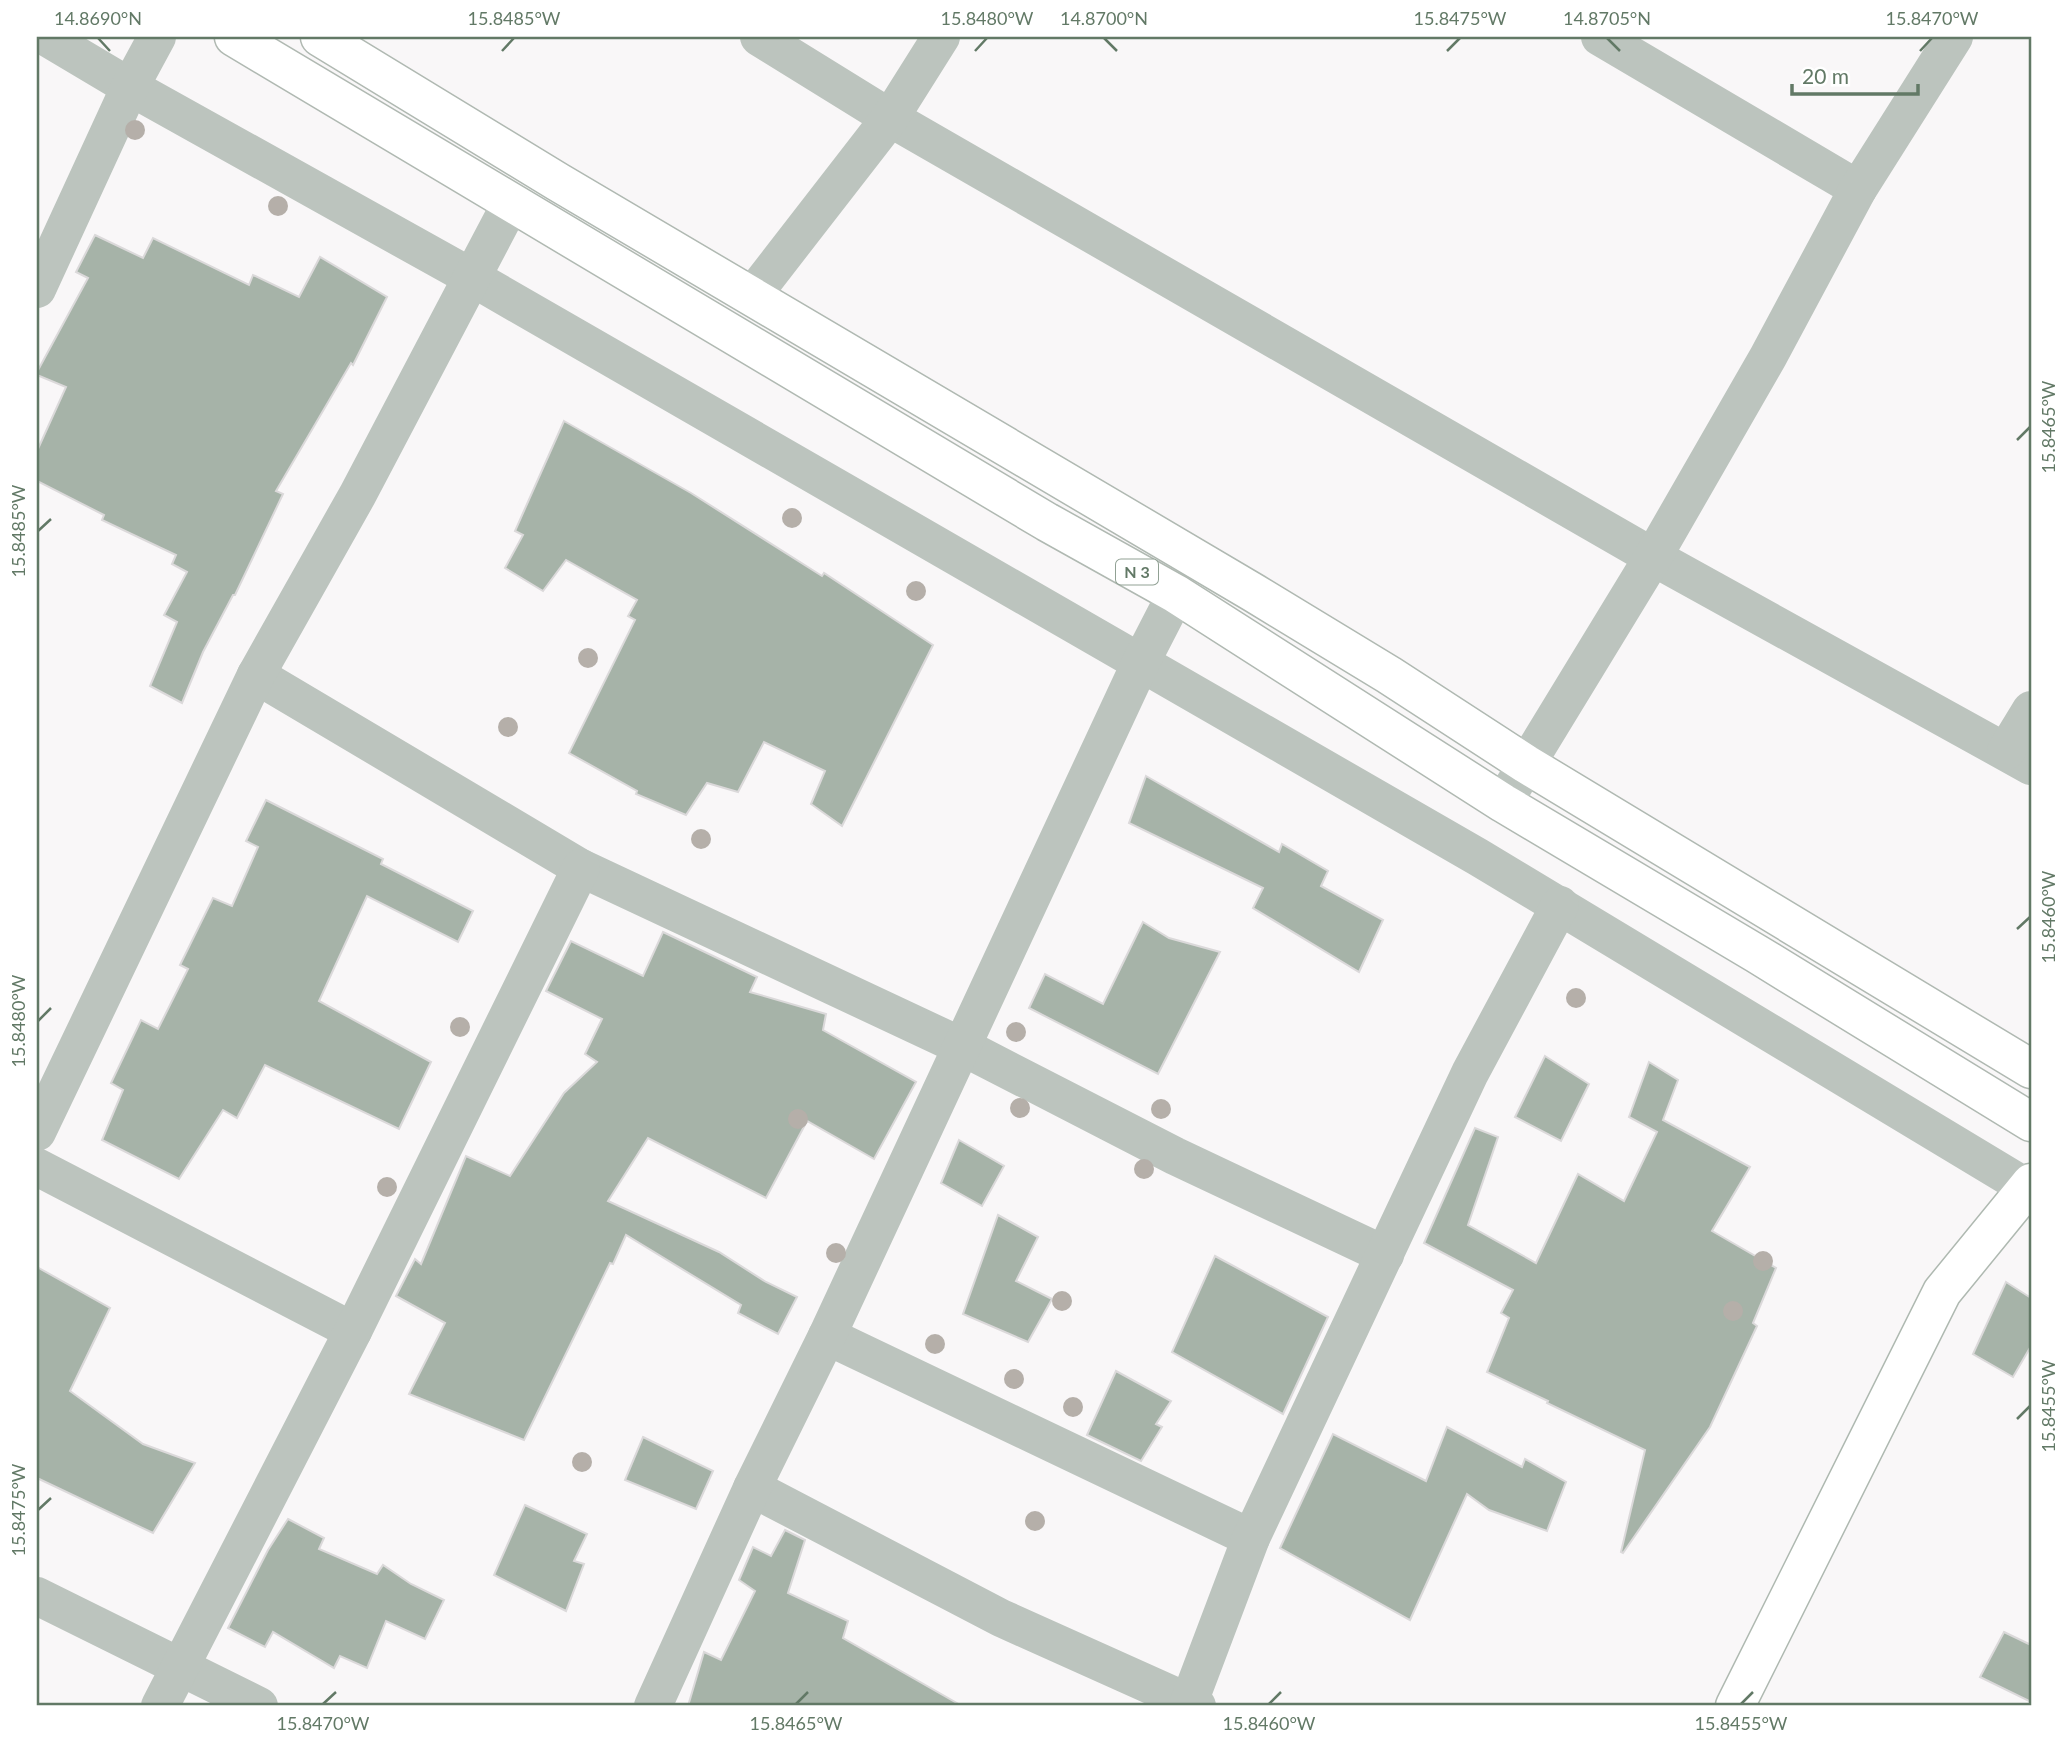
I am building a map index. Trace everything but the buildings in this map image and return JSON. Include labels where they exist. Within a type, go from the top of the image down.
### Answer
[{"type":"main road","name":"N 3","points":[[234,37],[1047,522],[1176,594],[1503,803],[1757,954],[2031,1122]]},
{"type":"main road","name":"N 3","points":[[320,37],[558,182],[1254,593],[1389,675],[1526,764],[2031,1069]]},
{"type":"main road","points":[[1735,1706],[1942,1292],[2030,1187]]},
{"type":"street","points":[[46,37],[130,87],[471,277],[1141,662],[1560,905],[2030,1187]]},
{"type":"street","points":[[37,289],[130,87],[156,37]]},
{"type":"street","points":[[759,37],[890,118],[1653,557],[2019,758],[2031,710]]},
{"type":"street","points":[[752,296],[890,118],[941,37]]},
{"type":"street","points":[[1600,37],[1858,189]]},
{"type":"street","points":[[1503,803],[1653,557],[1768,357],[1858,189],[1954,37]]},
{"type":"street","points":[[37,1132],[256,675],[358,494],[511,202]]},
{"type":"street","points":[[653,1706],[752,1488],[827,1336],[1141,662],[1176,594]]},
{"type":"street","points":[[256,675],[581,868],[963,1047],[1175,1156],[1385,1255]]},
{"type":"street","points":[[160,1706],[353,1331],[581,868]]},
{"type":"street","points":[[752,1488],[1000,1618],[1193,1704],[1251,1538],[1470,1073],[1560,905]]},
{"type":"street","points":[[37,1167],[353,1331]]},
{"type":"street","points":[[827,1336],[1251,1538]]},
{"type":"street","points":[[37,1596],[259,1706]]}]
